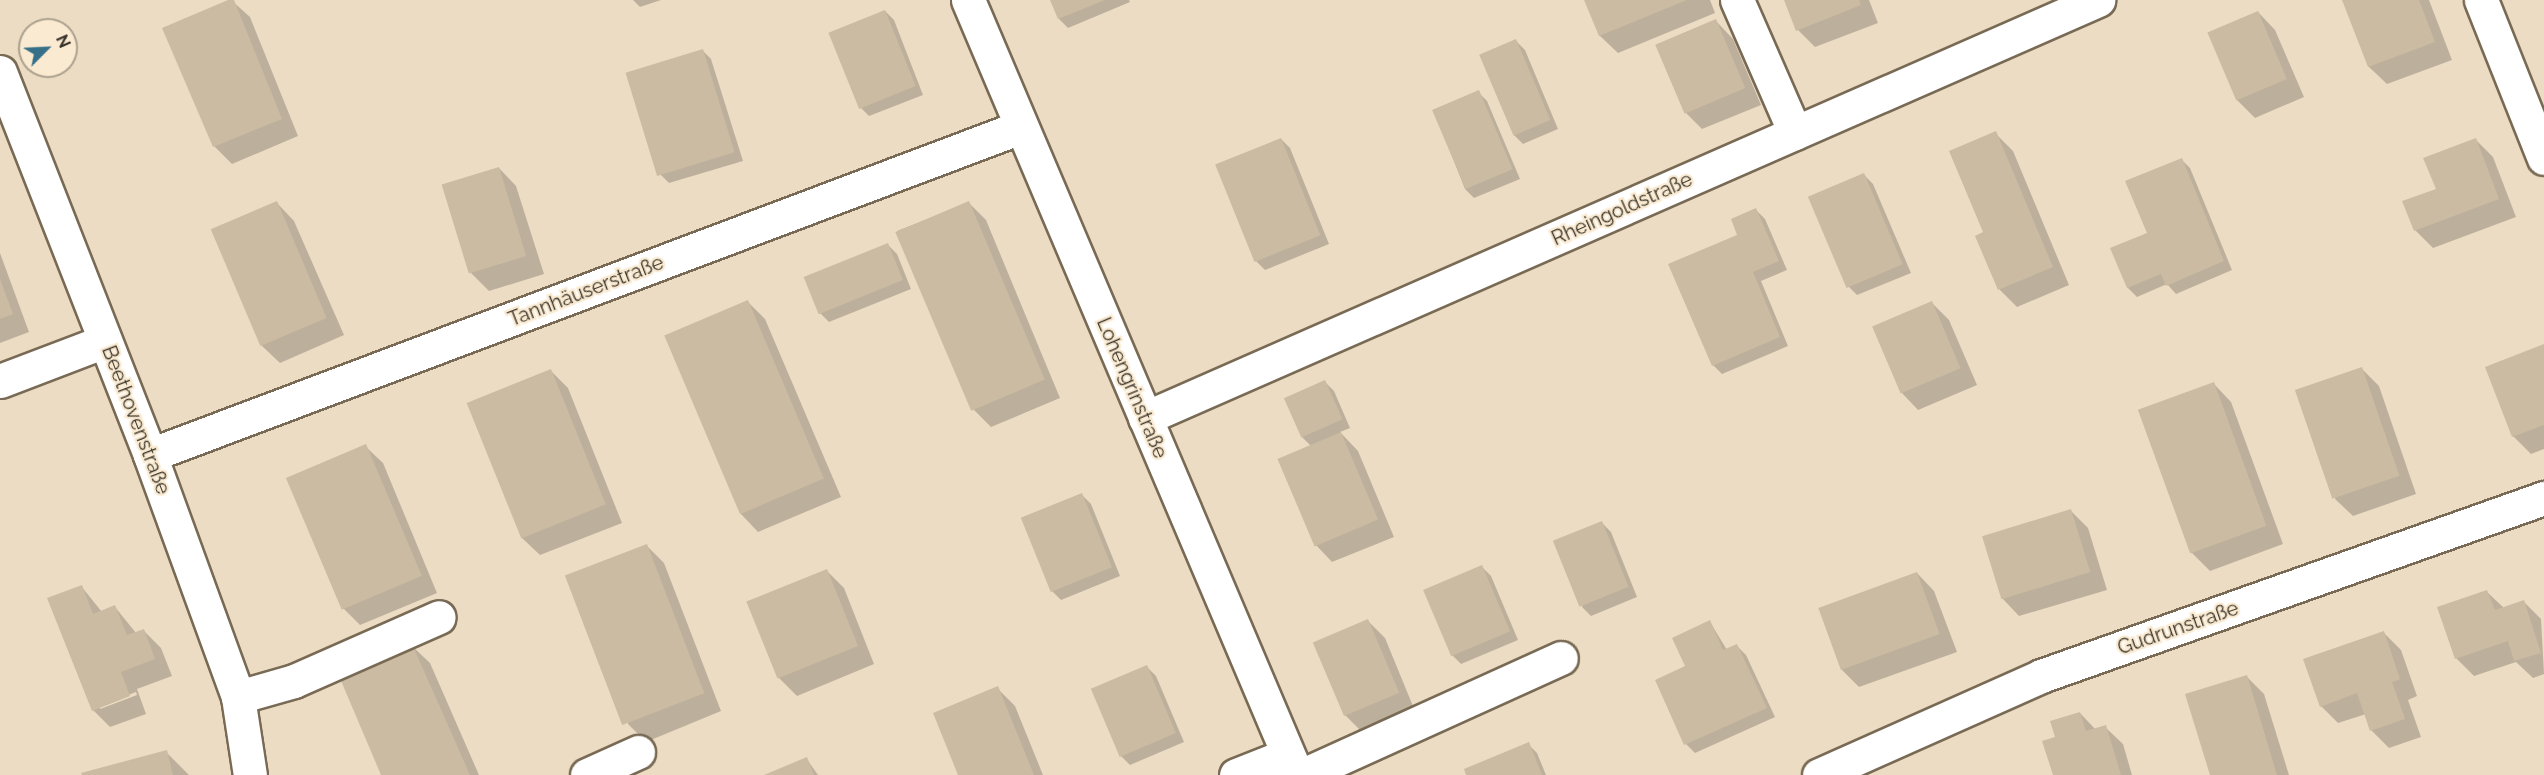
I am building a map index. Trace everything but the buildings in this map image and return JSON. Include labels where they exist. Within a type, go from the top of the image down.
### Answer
[{"type":"street","name":"Lohengrinstraße","points":[[968,0],[1296,768]]},
{"type":"street","points":[[1737,0],[1796,133]]},
{"type":"street","name":"Rheingoldstraße","points":[[1145,418],[2098,0]]},
{"type":"street","points":[[2481,0],[2544,158]]},
{"type":"street","name":"Beethovenstraße","points":[[0,72],[150,455],[238,698],[250,775]]},
{"type":"street","name":"Tannhäuserstraße","points":[[150,455],[1021,127]]},
{"type":"street","points":[[0,381],[105,341]]},
{"type":"street","name":"Gudrunstraße","points":[[1819,775],[2041,676],[2544,498]]},
{"type":"street","points":[[238,698],[294,681],[439,617]]},
{"type":"street","points":[[1236,775],[1296,768],[1561,658]]},
{"type":"street","points":[[587,775],[638,752]]}]
